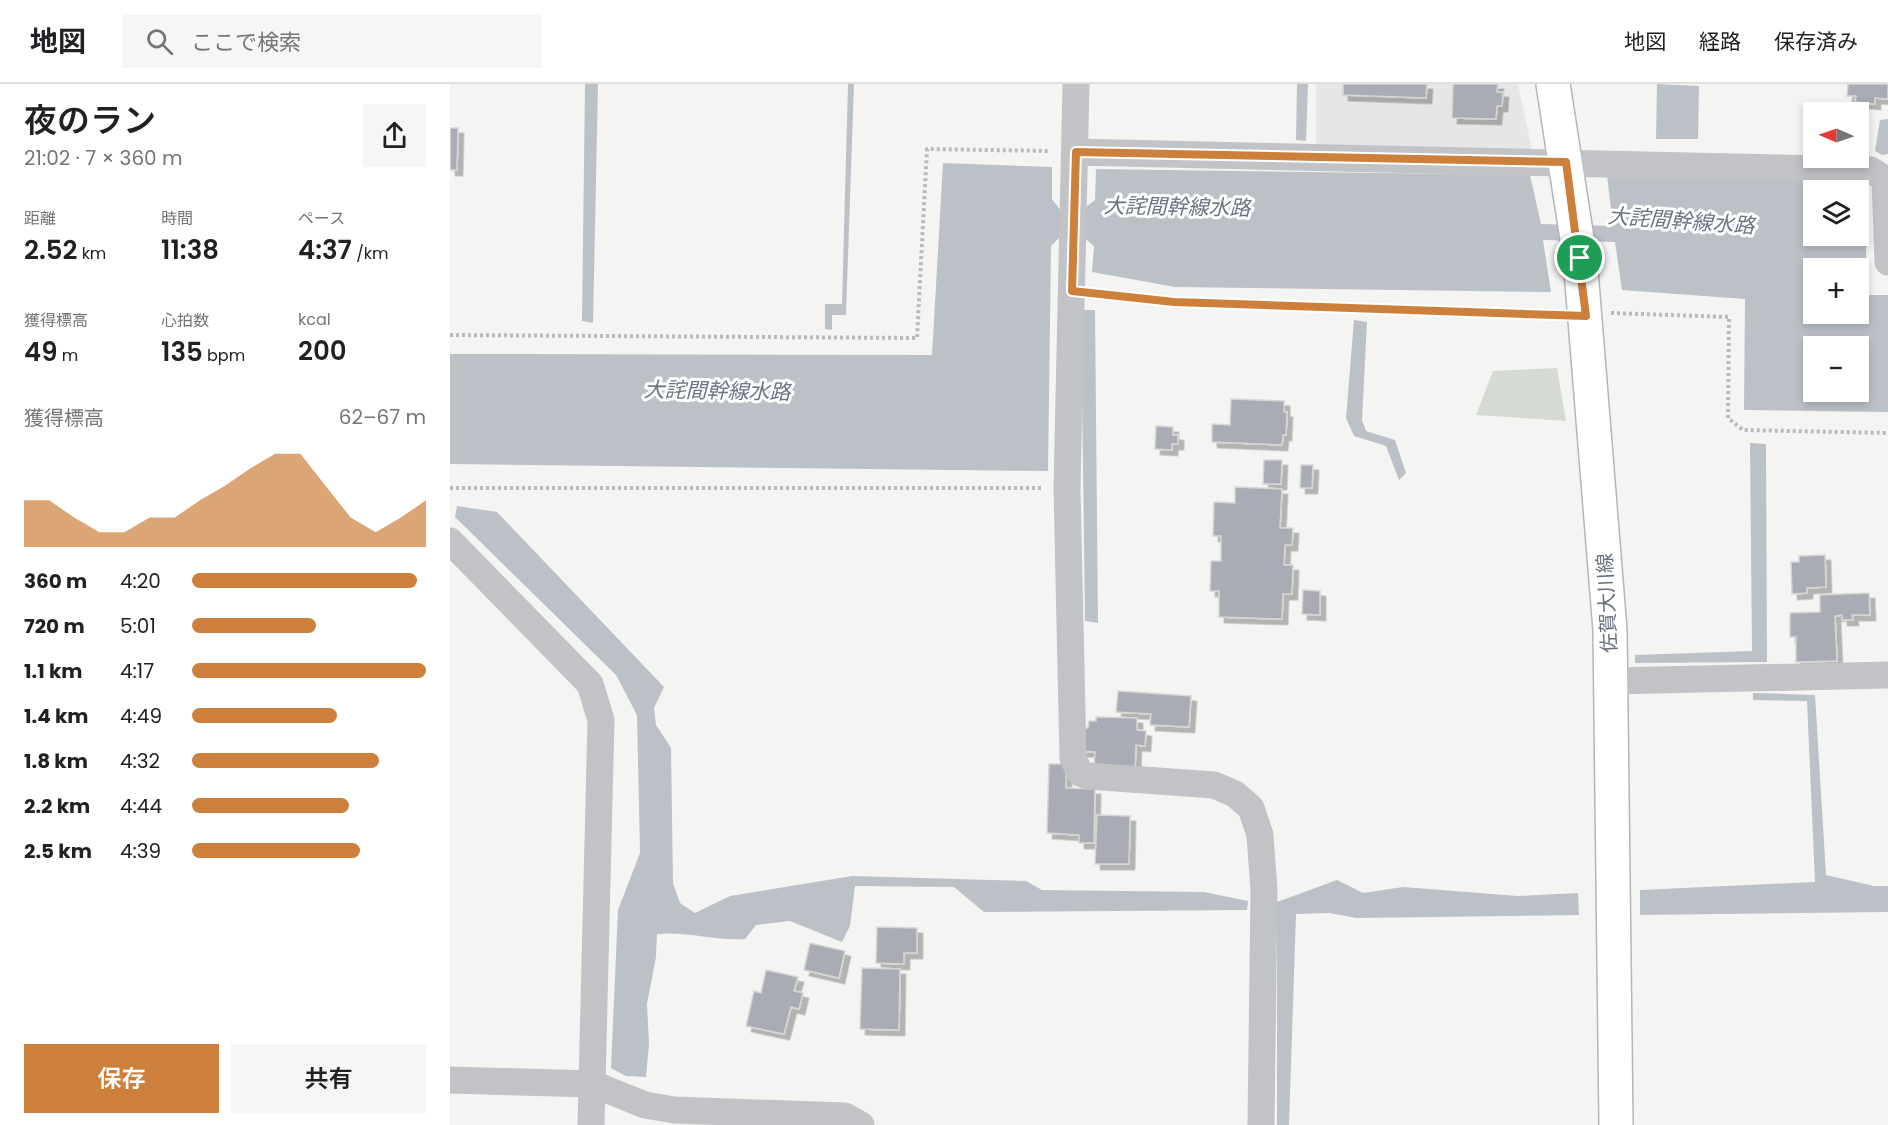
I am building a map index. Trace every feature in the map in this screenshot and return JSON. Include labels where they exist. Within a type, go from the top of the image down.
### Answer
[{"type":"main road","name":"佐賀大川線","points":[[1553,84],[1580,258],[1610,630],[1616,1125]]},
{"type":"street","points":[[1076,84],[1067,488],[1073,758],[1080,773],[1098,778],[1214,785],[1235,794],[1251,808],[1260,834],[1264,918],[1262,1125]]},
{"type":"street","points":[[1076,152],[1871,170],[1885,179],[1888,262]]},
{"type":"street","points":[[450,541],[590,684],[602,720],[591,1125]]},
{"type":"street","points":[[1611,681],[1888,675]]},
{"type":"street","points":[[450,1080],[593,1084],[645,1105],[674,1110],[850,1122]]},
{"type":"path","points":[[450,335],[917,338],[927,148],[1076,152]]},
{"type":"path","points":[[1072,291],[1174,302],[1586,316],[1613,313],[1729,317],[1728,418],[1743,430],[1888,432]]},
{"type":"path","points":[[450,488],[1067,488]]},
{"type":"shaded area","points":[[1316,84],[1518,84],[1532,150],[1316,147]]},
{"type":"shaded area","points":[[1557,368],[1566,421],[1476,415],[1493,371]]},
{"type":"water","points":[[585,84],[598,84],[593,323],[582,321]]},
{"type":"water","points":[[848,84],[854,84],[846,315],[832,315],[832,330],[825,329],[825,304],[842,304]]},
{"type":"water","points":[[1297,84],[1308,84],[1306,141],[1296,140]]},
{"type":"water","points":[[1657,84],[1699,86],[1698,139],[1656,139]]},
{"type":"water","points":[[1888,119],[1888,154],[1882,155],[1875,151],[1880,120]]},
{"type":"water","name":"大詫間幹線水路","points":[[943,163],[1052,167],[1052,199],[1061,211],[1081,211],[1095,200],[1096,169],[1530,175],[1541,224],[1613,226],[1607,175],[1868,179],[1803,180],[1803,246],[1866,246],[1866,258],[1803,258],[1803,324],[1869,324],[1869,295],[1888,295],[1888,412],[1744,410],[1745,299],[1622,290],[1615,242],[1543,240],[1551,292],[1175,287],[1092,272],[1094,246],[1082,236],[1062,235],[1051,246],[1048,471],[450,464],[450,354],[932,355]]},
{"type":"water","points":[[1081,310],[1095,310],[1098,623],[1085,621]]},
{"type":"water","points":[[1354,320],[1367,322],[1362,420],[1366,431],[1395,440],[1406,473],[1399,480],[1386,446],[1354,436],[1346,418]]},
{"type":"water","points":[[1750,443],[1766,444],[1767,662],[1635,663],[1635,655],[1752,651]]},
{"type":"water","points":[[457,506],[497,512],[664,687],[654,708],[656,725],[671,748],[673,883],[680,903],[695,913],[730,896],[852,876],[1026,881],[1042,890],[1204,892],[1248,901],[1247,910],[984,912],[954,887],[855,886],[850,926],[842,942],[790,921],[756,925],[745,939],[657,934],[656,957],[647,1004],[649,1044],[646,1077],[626,1076],[611,1068],[618,910],[640,853],[637,715],[616,675],[455,517]]},
{"type":"water","points":[[1753,693],[1815,695],[1826,875],[1874,886],[1888,886],[1888,912],[1640,915],[1640,890],[1815,882],[1807,701],[1753,700]]},
{"type":"water","points":[[1337,880],[1363,893],[1403,887],[1518,896],[1578,893],[1579,915],[1356,918],[1330,913],[1296,914],[1289,1125],[1277,1125],[1277,902]]},
{"type":"building","points":[[1343,84],[1427,84],[1426,98],[1343,95]]},
{"type":"building","points":[[1453,84],[1498,84],[1497,92],[1503,92],[1502,106],[1497,106],[1496,119],[1452,118]]},
{"type":"building","points":[[1848,84],[1888,84],[1888,99],[1875,98],[1875,104],[1855,102],[1856,96],[1847,96]]},
{"type":"building","points":[[450,128],[458,128],[457,170],[450,170]]},
{"type":"building","points":[[1231,399],[1284,401],[1284,412],[1287,412],[1286,435],[1283,435],[1282,445],[1212,442],[1212,424],[1230,425]]},
{"type":"building","points":[[1156,426],[1173,427],[1173,435],[1178,435],[1178,444],[1172,444],[1172,450],[1155,449]]},
{"type":"building","points":[[1264,460],[1282,460],[1281,484],[1263,484]]},
{"type":"building","points":[[1301,465],[1313,465],[1312,488],[1300,488]]},
{"type":"building","points":[[1235,487],[1282,489],[1280,528],[1293,528],[1292,545],[1285,545],[1284,565],[1293,565],[1292,594],[1283,594],[1282,619],[1219,617],[1219,591],[1210,591],[1211,561],[1221,561],[1221,536],[1213,536],[1214,502],[1235,503]]},
{"type":"building","points":[[1825,555],[1826,587],[1807,588],[1807,593],[1792,594],[1791,562],[1799,562],[1799,556]]},
{"type":"building","points":[[1303,590],[1320,591],[1320,615],[1302,614]]},
{"type":"building","points":[[1869,593],[1870,615],[1852,615],[1853,620],[1842,620],[1842,615],[1835,616],[1837,661],[1796,662],[1796,637],[1790,637],[1790,613],[1820,612],[1820,595]]},
{"type":"building","points":[[1118,691],[1191,696],[1189,727],[1150,725],[1151,714],[1116,712]]},
{"type":"building","points":[[1096,717],[1137,718],[1137,730],[1146,731],[1145,746],[1136,745],[1135,769],[1094,767],[1095,752],[1081,751],[1082,728],[1088,728],[1089,721],[1096,721]]},
{"type":"building","points":[[1049,764],[1066,764],[1066,788],[1095,789],[1094,843],[1079,843],[1079,835],[1047,833]]},
{"type":"building","points":[[1097,815],[1130,816],[1129,864],[1095,864]]},
{"type":"building","points":[[877,927],[917,928],[917,953],[904,953],[904,964],[876,963]]},
{"type":"building","points":[[810,943],[845,951],[839,978],[804,970]]},
{"type":"building","points":[[862,968],[900,969],[899,1030],[860,1029]]},
{"type":"building","points":[[766,970],[798,977],[794,991],[803,993],[799,1009],[791,1007],[784,1034],[746,1026],[754,991],[761,993]]},
{"type":"route","points":[[1076,152],[1566,162],[1580,258],[1586,316],[1174,302],[1072,291],[1076,152]]}]
